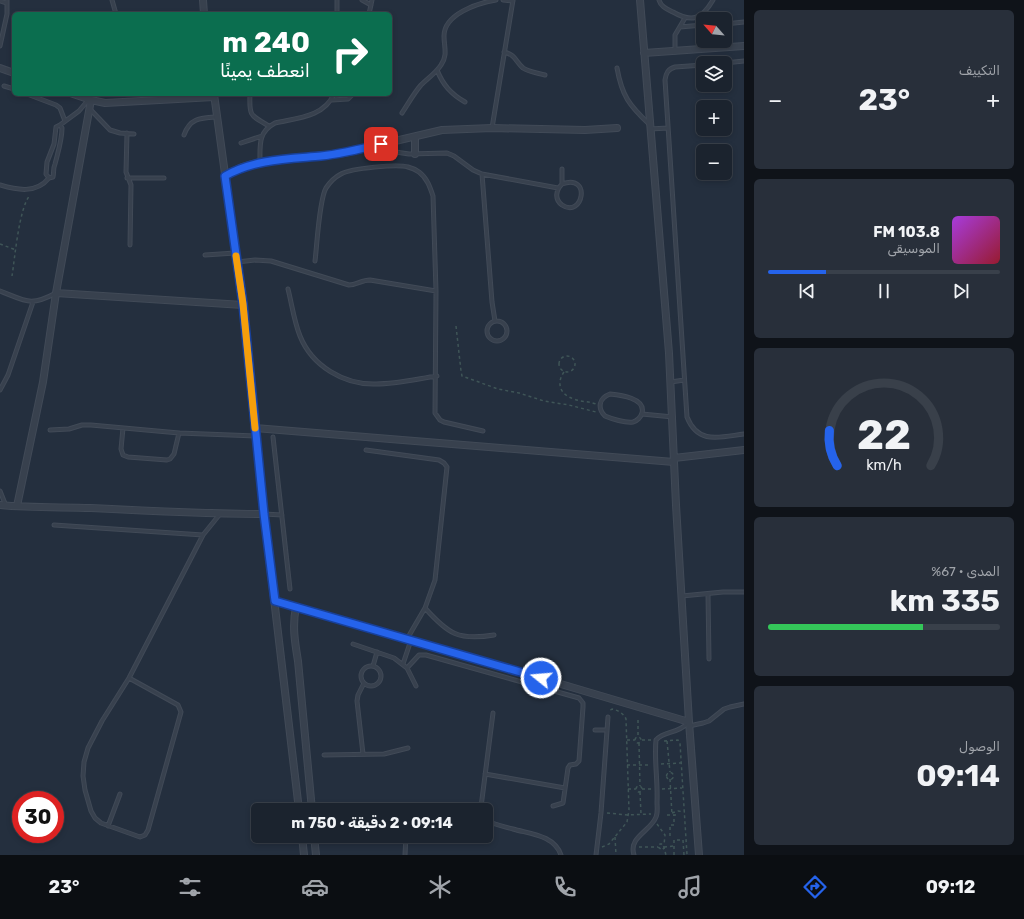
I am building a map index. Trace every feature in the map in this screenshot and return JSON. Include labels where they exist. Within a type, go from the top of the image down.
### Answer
[{"type":"street","points":[[203,0],[204,12]]},
{"type":"street","points":[[640,0],[670,382],[689,724],[699,855]]},
{"type":"street","points":[[644,54],[744,46]]},
{"type":"street","points":[[0,68],[12,72]]},
{"type":"street","points":[[79,96],[90,100],[113,103],[214,96],[243,304],[264,514],[298,803]]},
{"type":"street","points":[[17,506],[44,374],[56,293],[90,100]]},
{"type":"street","points":[[225,176],[242,167],[260,162],[321,156],[366,148],[442,130],[492,128],[571,130],[618,128]]},
{"type":"street","points":[[415,137],[415,154]]},
{"type":"street","points":[[56,293],[243,304]]},
{"type":"street","points":[[255,428],[674,460],[744,450]]},
{"type":"street","points":[[3,505],[220,514],[264,514]]},
{"type":"street","points":[[275,601],[689,724]]},
{"type":"street","points":[[296,607],[294,638],[298,661],[311,803]]},
{"type":"street","points":[[303,843],[304,855]]},
{"type":"street","points":[[315,843],[316,855]]},
{"type":"lane","points":[[112,0],[115,12]]},
{"type":"lane","points":[[337,0],[337,12]]},
{"type":"lane","points":[[362,0],[371,5]]},
{"type":"lane","points":[[369,12],[372,0]]},
{"type":"lane","points":[[402,113],[420,86],[437,70],[445,58],[446,51],[444,35],[445,28],[449,21],[465,10],[476,5],[496,0]]},
{"type":"lane","points":[[492,128],[513,0],[503,0]]},
{"type":"lane","points":[[659,0],[664,7],[685,18],[691,19],[702,14],[709,8],[713,0]]},
{"type":"lane","points":[[0,1],[7,2],[7,14],[0,46]]},
{"type":"lane","points":[[675,52],[675,35],[685,18]]},
{"type":"lane","points":[[732,23],[744,22]]},
{"type":"lane","points":[[680,27],[696,26]]},
{"type":"lane","points":[[504,52],[510,53],[522,67],[527,70],[545,75]]},
{"type":"lane","points":[[732,63],[744,62]]},
{"type":"lane","points":[[696,66],[675,67],[668,72],[665,80],[687,417],[691,426],[698,433],[707,437],[744,434]]},
{"type":"lane","points":[[617,68],[625,96],[633,108],[650,126],[668,128]]},
{"type":"lane","points":[[437,70],[441,80],[448,89],[465,102]]},
{"type":"lane","points":[[4,86],[12,88]]},
{"type":"lane","points":[[32,96],[60,108],[65,121]]},
{"type":"lane","points":[[250,96],[251,114],[269,126]]},
{"type":"lane","points":[[260,162],[262,136],[269,126],[275,123],[314,114],[332,100],[333,96]]},
{"type":"lane","points":[[332,100],[348,100],[351,96]]},
{"type":"lane","points":[[49,178],[46,174],[47,162],[54,144],[56,127],[79,111],[90,100]]},
{"type":"lane","points":[[89,108],[110,130],[134,134]]},
{"type":"lane","points":[[184,135],[186,129],[195,120],[202,117],[217,117]]},
{"type":"lane","points":[[0,185],[21,190],[37,188],[44,184],[49,178],[53,177],[54,165],[61,143],[62,128],[60,125]]},
{"type":"lane","points":[[127,133],[126,172],[127,178],[131,185],[130,245]]},
{"type":"lane","points":[[241,142],[262,136]]},
{"type":"lane","points":[[366,148],[415,154],[447,153],[454,156],[473,170],[482,174],[558,188]]},
{"type":"lane","points":[[315,261],[322,202],[325,190],[332,180],[342,173],[354,170],[396,165],[409,167],[421,173],[429,183],[433,196],[436,291],[436,413],[437,417],[444,422],[483,431]]},
{"type":"lane","points":[[562,169],[562,184]]},
{"type":"lane","points":[[482,174],[492,302],[495,321]]},
{"type":"lane","points":[[127,178],[164,178]]},
{"type":"lane","points":[[574,182],[578,185],[582,196],[576,205],[565,207],[560,204],[556,193],[562,184],[574,182]]},
{"type":"lane","points":[[205,255],[236,253]]},
{"type":"lane","points":[[237,262],[255,260],[271,261],[349,285],[370,280],[436,291]]},
{"type":"lane","points":[[288,289],[301,338],[311,355],[325,368],[342,378],[354,382],[377,384],[437,376]]},
{"type":"lane","points":[[0,292],[33,302],[44,299],[56,293]]},
{"type":"lane","points":[[0,390],[8,375],[33,302]]},
{"type":"lane","points":[[495,321],[504,324],[507,332],[502,340],[493,341],[489,338],[486,330],[491,322],[495,321]]},
{"type":"lane","points":[[670,382],[684,380]]},
{"type":"lane","points":[[615,394],[636,401],[642,409],[642,414],[635,421],[630,422],[609,418],[602,413],[600,405],[601,400],[605,396],[615,394]]},
{"type":"lane","points":[[642,414],[672,417]]},
{"type":"lane","points":[[50,430],[69,429],[87,425],[179,433],[256,436]]},
{"type":"lane","points":[[122,428],[121,449],[123,455],[128,457],[163,461],[170,459],[174,454],[179,433]]},
{"type":"lane","points":[[273,438],[290,589]]},
{"type":"lane","points":[[366,450],[439,460],[447,467],[435,580],[425,608],[409,640],[403,664]]},
{"type":"lane","points":[[0,491],[3,505]]},
{"type":"lane","points":[[129,678],[178,704],[181,712],[147,832],[140,837],[108,826],[95,818],[91,811],[85,790],[83,776],[84,762],[93,735],[129,678],[203,535],[220,514]]},
{"type":"lane","points":[[264,514],[282,515]]},
{"type":"lane","points":[[54,526],[203,535]]},
{"type":"lane","points":[[682,596],[744,592]]},
{"type":"lane","points":[[708,594],[709,659]]},
{"type":"lane","points":[[425,608],[439,623],[449,631],[460,636],[472,638],[494,635]]},
{"type":"lane","points":[[353,644],[394,658],[407,668],[416,686]]},
{"type":"lane","points":[[373,666],[377,652]]},
{"type":"lane","points":[[407,668],[419,655],[426,655],[579,698],[583,703],[580,759],[578,763],[570,764],[568,768],[563,803],[553,806]]},
{"type":"lane","points":[[373,666],[381,672],[381,679],[374,686],[370,686],[364,683],[361,677],[366,668],[373,666]]},
{"type":"lane","points":[[363,754],[357,701],[360,688],[364,683]]},
{"type":"lane","points":[[634,855],[633,847],[635,841],[653,822],[657,814],[658,789],[656,740],[661,735],[679,730],[689,724],[709,721],[718,713],[730,707],[744,704]]},
{"type":"lane","points":[[481,803],[493,713]]},
{"type":"lane","points":[[596,855],[601,813],[608,717]]},
{"type":"lane","points":[[595,730],[607,730]]},
{"type":"lane","points":[[324,755],[384,754],[408,748]]},
{"type":"lane","points":[[485,774],[565,788]]},
{"type":"lane","points":[[108,826],[120,794]]},
{"type":"lane","points":[[493,823],[542,836],[552,843],[560,855]]},
{"type":"lane","points":[[405,855],[406,843]]},
{"type":"path","points":[[12,276],[24,206],[29,196],[37,188]]},
{"type":"path","points":[[0,244],[16,250]]},
{"type":"path","points":[[456,326],[460,371],[462,376],[498,389],[519,393],[544,401],[602,413]]},
{"type":"path","points":[[564,357],[570,357],[574,361],[574,367],[570,372],[564,372],[559,368],[559,361],[564,357]]},
{"type":"path","points":[[564,372],[559,380],[559,385],[566,395],[572,399],[600,405]]},
{"type":"path","points":[[597,845],[603,847],[606,846],[627,822],[628,815],[627,740],[625,717],[615,709],[610,710],[608,717]]},
{"type":"path","points":[[638,720],[638,737],[641,740],[656,740]]},
{"type":"path","points":[[635,740],[635,738],[638,737]]},
{"type":"path","points":[[627,740],[635,740],[635,742],[639,743]]},
{"type":"path","points":[[641,740],[639,743],[640,786],[642,789],[640,792],[641,814]]},
{"type":"path","points":[[661,742],[678,740],[680,743],[687,855]]},
{"type":"path","points":[[667,741],[670,772],[673,776],[672,779],[670,779]]},
{"type":"path","points":[[670,772],[666,776],[670,779],[674,825],[670,825],[670,836]]},
{"type":"path","points":[[628,789],[636,789],[640,786]]},
{"type":"path","points":[[636,789],[640,792]]},
{"type":"path","points":[[667,815],[678,811],[685,812]]},
{"type":"path","points":[[601,813],[628,815],[657,814]]},
{"type":"path","points":[[673,814],[678,815]]},
{"type":"path","points":[[653,822],[659,826],[665,835],[664,846],[666,855]]},
{"type":"path","points":[[615,837],[616,855]]},
{"type":"path","points":[[674,855],[674,840],[683,840],[684,855]]},
{"type":"path","points":[[633,847],[658,847],[660,844],[664,846],[674,846]]},
{"type":"path","points":[[658,847],[662,850],[664,846]]},
{"type":"slow traffic","points":[[236,256],[243,304],[255,428]]},
{"type":"route","points":[[381,144],[344,153],[260,162],[242,167],[225,176],[243,304],[264,514],[275,601],[541,678]]}]
